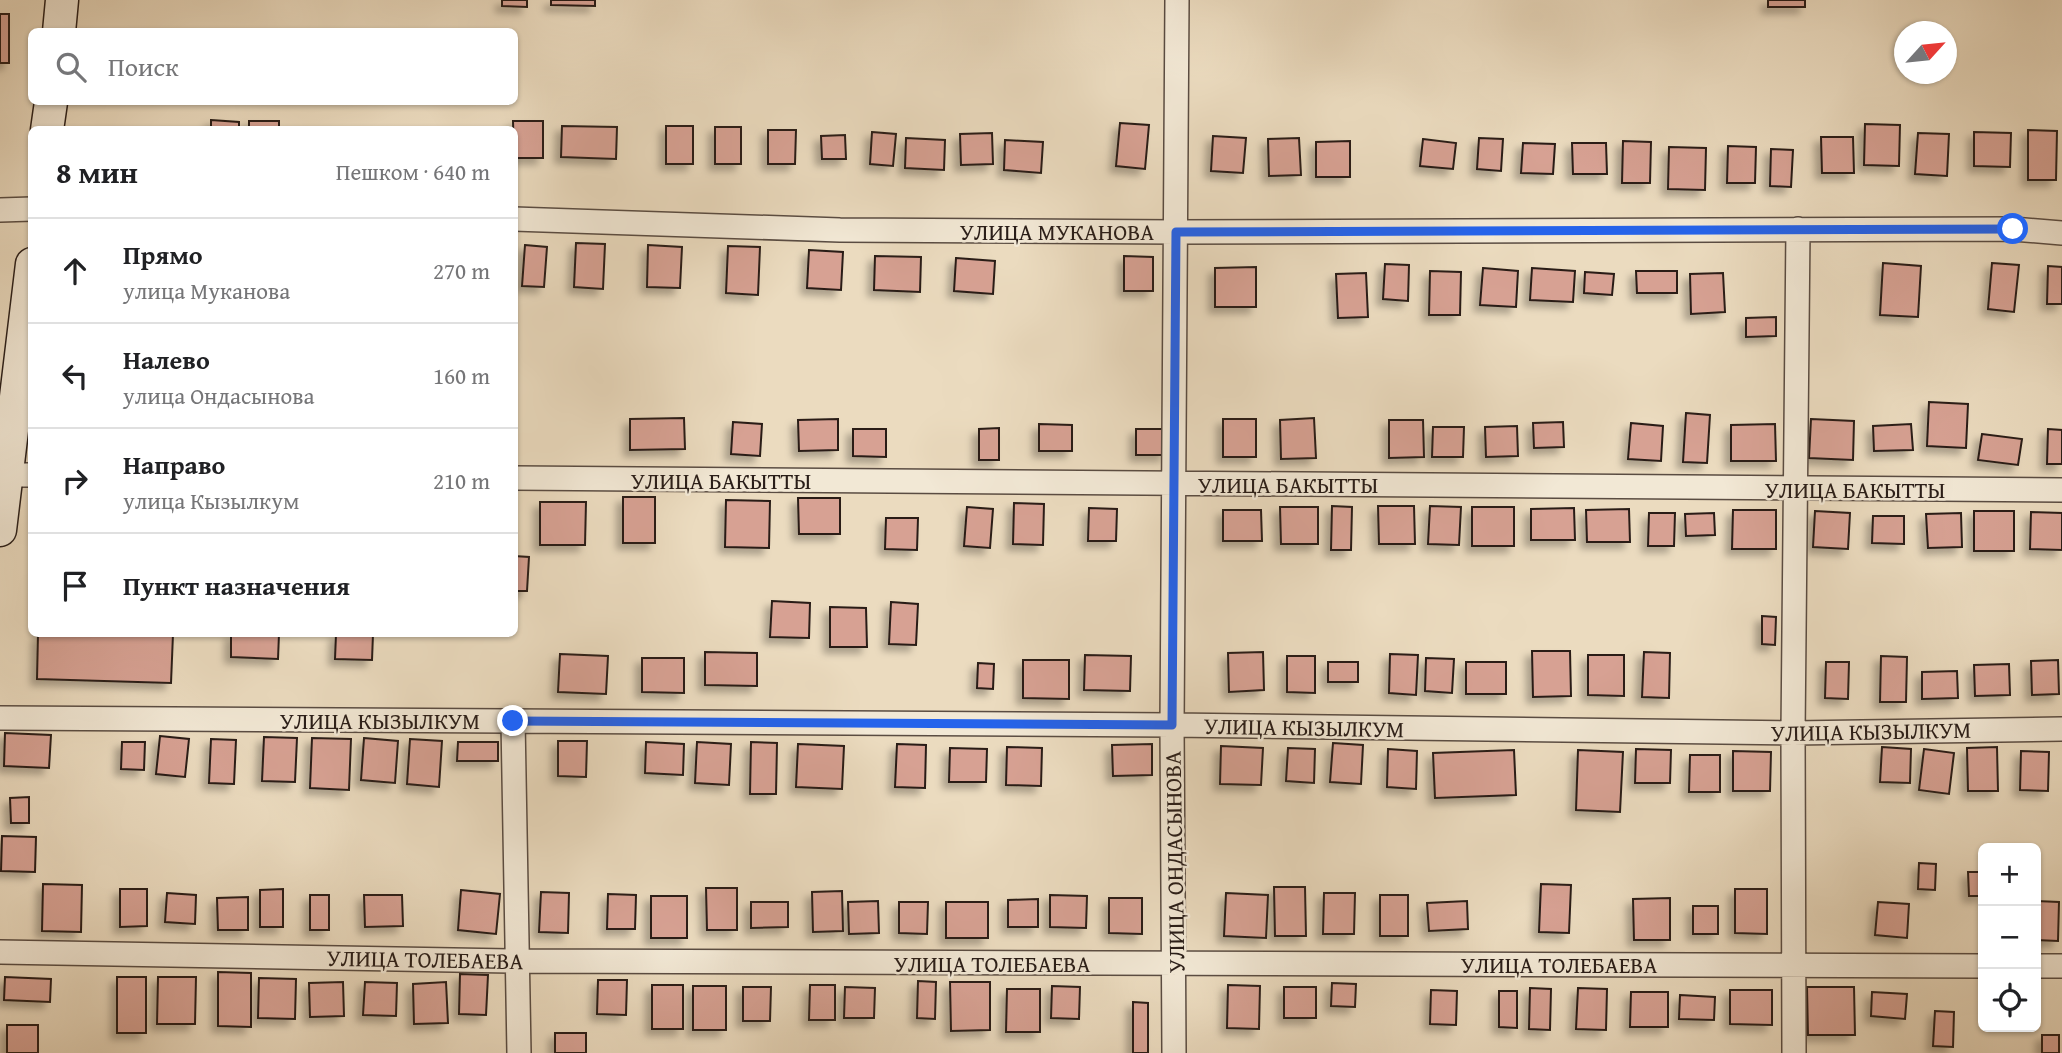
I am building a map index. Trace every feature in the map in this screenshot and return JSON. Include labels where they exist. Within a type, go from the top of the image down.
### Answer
[{"type":"street","points":[[59,28],[62,0]]},
{"type":"street","name":"УЛИЦА ОНДАСЫНОВА","points":[[1174,1053],[1172,725],[1177,0]]},
{"type":"street","points":[[48,126],[51,105]]},
{"type":"street","points":[[0,209],[28,209]]},
{"type":"street","name":"УЛИЦА МУКАНОВА","points":[[518,219],[840,230],[1176,232],[2013,229],[2062,233]]},
{"type":"street","points":[[1794,1053],[1793,733],[1798,229]]},
{"type":"street","points":[[0,530],[12,475],[28,306]]},
{"type":"street","name":"УЛИЦА БАКЫТТЫ","points":[[518,478],[2062,490]]},
{"type":"street","name":"УЛИЦА КЫЗЫЛКУМ","points":[[0,718],[1172,725],[1793,733],[2062,729]]},
{"type":"street","points":[[513,721],[519,1053]]},
{"type":"street","name":"УЛИЦА ТОЛЕБАЕВА","points":[[0,952],[517,961],[1978,966]]},
{"type":"street","points":[[2041,966],[2062,966]]},
{"type":"building","points":[[502,0],[527,0],[527,7],[502,6]]},
{"type":"building","points":[[551,0],[595,0],[595,6],[551,5]]},
{"type":"building","points":[[1768,0],[1805,0],[1805,7],[1768,7]]},
{"type":"building","points":[[0,14],[9,14],[9,63],[0,63]]},
{"type":"building","points":[[211,120],[239,122],[239,126],[211,126]]},
{"type":"building","points":[[249,121],[279,121],[279,126],[249,126]]},
{"type":"building","points":[[513,121],[543,121],[543,158],[518,158],[518,126],[513,126]]},
{"type":"building","points":[[1120,123],[1149,125],[1145,169],[1116,166]]},
{"type":"building","points":[[1865,124],[1900,125],[1899,166],[1864,165]]},
{"type":"building","points":[[562,126],[617,127],[616,159],[561,157]]},
{"type":"building","points":[[666,126],[693,126],[693,164],[666,164]]},
{"type":"building","points":[[715,127],[741,127],[741,164],[715,164]]},
{"type":"building","points":[[768,130],[796,130],[795,164],[768,164]]},
{"type":"building","points":[[2028,130],[2057,131],[2056,180],[2028,180]]},
{"type":"building","points":[[872,132],[896,134],[893,166],[870,164]]},
{"type":"building","points":[[1974,132],[2011,133],[2010,167],[1974,166]]},
{"type":"building","points":[[992,133],[993,164],[961,165],[960,134]]},
{"type":"building","points":[[1918,133],[1949,134],[1947,176],[1915,174]]},
{"type":"building","points":[[845,135],[846,159],[822,159],[821,136]]},
{"type":"building","points":[[1213,136],[1246,138],[1243,173],[1211,171]]},
{"type":"building","points":[[1821,137],[1853,137],[1854,173],[1822,173]]},
{"type":"building","points":[[906,138],[945,140],[944,170],[905,168]]},
{"type":"building","points":[[1299,138],[1301,175],[1269,176],[1268,139]]},
{"type":"building","points":[[1479,138],[1503,139],[1501,171],[1477,169]]},
{"type":"building","points":[[1423,139],[1456,143],[1453,169],[1420,166]]},
{"type":"building","points":[[1005,140],[1043,142],[1041,173],[1004,170]]},
{"type":"building","points":[[1350,141],[1350,177],[1316,177],[1316,142]]},
{"type":"building","points":[[1623,141],[1651,142],[1650,183],[1622,183]]},
{"type":"building","points":[[1523,143],[1555,144],[1553,174],[1521,173]]},
{"type":"building","points":[[1572,143],[1606,143],[1607,174],[1573,174]]},
{"type":"building","points":[[1728,146],[1756,147],[1755,183],[1727,183]]},
{"type":"building","points":[[1669,147],[1706,148],[1705,190],[1668,189]]},
{"type":"building","points":[[1771,149],[1793,150],[1791,187],[1770,186]]},
{"type":"building","points":[[576,243],[605,244],[603,289],[574,287]]},
{"type":"building","points":[[525,245],[547,247],[544,287],[522,286]]},
{"type":"building","points":[[648,245],[682,247],[680,288],[647,287]]},
{"type":"building","points":[[728,246],[760,247],[758,295],[726,293]]},
{"type":"building","points":[[809,250],[843,252],[841,290],[807,288]]},
{"type":"building","points":[[875,256],[921,257],[920,292],[874,290]]},
{"type":"building","points":[[1124,256],[1153,257],[1153,291],[1124,291]]},
{"type":"building","points":[[956,258],[995,261],[993,294],[954,291]]},
{"type":"building","points":[[1883,263],[1921,266],[1918,317],[1880,315]]},
{"type":"building","points":[[1992,263],[2019,265],[2014,312],[1988,309]]},
{"type":"building","points":[[1385,264],[1409,265],[1408,301],[1383,299]]},
{"type":"building","points":[[2048,266],[2062,267],[2062,304],[2047,304]]},
{"type":"building","points":[[1256,267],[1256,307],[1215,307],[1215,268]]},
{"type":"building","points":[[1483,268],[1518,271],[1516,307],[1480,305]]},
{"type":"building","points":[[1532,268],[1575,271],[1573,302],[1530,300]]},
{"type":"building","points":[[1430,271],[1461,272],[1460,315],[1429,315]]},
{"type":"building","points":[[1636,271],[1677,271],[1677,293],[1637,293]]},
{"type":"building","points":[[1585,272],[1614,274],[1612,295],[1584,293]]},
{"type":"building","points":[[1366,273],[1368,317],[1338,318],[1336,274]]},
{"type":"building","points":[[1723,273],[1725,312],[1691,314],[1690,274]]},
{"type":"building","points":[[1776,317],[1776,336],[1746,337],[1746,318]]},
{"type":"building","points":[[1929,402],[1968,404],[1966,448],[1927,446]]},
{"type":"building","points":[[1686,413],[1710,415],[1707,463],[1683,462]]},
{"type":"building","points":[[684,418],[685,449],[630,450],[630,419]]},
{"type":"building","points":[[1314,418],[1316,458],[1281,459],[1280,420]]},
{"type":"building","points":[[838,419],[838,450],[799,451],[798,420]]},
{"type":"building","points":[[1223,419],[1256,419],[1256,457],[1223,457]]},
{"type":"building","points":[[1811,419],[1854,421],[1853,460],[1809,458]]},
{"type":"building","points":[[1389,420],[1423,420],[1424,457],[1389,458]]},
{"type":"building","points":[[733,422],[762,424],[760,456],[731,454]]},
{"type":"building","points":[[1563,422],[1564,447],[1534,448],[1533,423]]},
{"type":"building","points":[[1631,423],[1663,426],[1661,461],[1628,459]]},
{"type":"building","points":[[1039,424],[1072,425],[1072,451],[1039,451]]},
{"type":"building","points":[[1775,424],[1776,461],[1731,461],[1731,425]]},
{"type":"building","points":[[1911,424],[1913,450],[1874,451],[1873,426]]},
{"type":"building","points":[[1517,426],[1518,456],[1486,457],[1485,427]]},
{"type":"building","points":[[1433,427],[1464,427],[1463,457],[1432,457]]},
{"type":"building","points":[[999,428],[999,460],[979,460],[979,429]]},
{"type":"building","points":[[853,429],[886,429],[886,457],[853,456]]},
{"type":"building","points":[[1136,429],[1165,429],[1166,455],[1136,455]]},
{"type":"building","points":[[2048,429],[2062,430],[2062,464],[2047,464]]},
{"type":"building","points":[[1982,434],[2022,439],[2018,465],[1978,460]]},
{"type":"building","points":[[623,497],[655,497],[655,543],[623,543]]},
{"type":"building","points":[[798,498],[840,498],[840,534],[799,534]]},
{"type":"building","points":[[726,500],[770,501],[769,548],[725,547]]},
{"type":"building","points":[[540,502],[586,502],[585,545],[540,545]]},
{"type":"building","points":[[1014,503],[1044,504],[1043,545],[1013,544]]},
{"type":"building","points":[[1332,506],[1352,507],[1351,550],[1331,550]]},
{"type":"building","points":[[1378,506],[1414,506],[1415,544],[1379,544]]},
{"type":"building","points":[[1430,506],[1461,507],[1459,545],[1428,544]]},
{"type":"building","points":[[967,507],[993,509],[990,548],[964,546]]},
{"type":"building","points":[[1280,507],[1318,507],[1318,544],[1281,544]]},
{"type":"building","points":[[1472,507],[1514,507],[1514,546],[1472,546]]},
{"type":"building","points":[[1089,508],[1117,509],[1116,541],[1088,541]]},
{"type":"building","points":[[1574,508],[1575,540],[1531,540],[1531,509]]},
{"type":"building","points":[[1629,509],[1630,542],[1587,542],[1586,510]]},
{"type":"building","points":[[1223,510],[1261,510],[1262,541],[1223,541]]},
{"type":"building","points":[[1733,510],[1776,510],[1776,549],[1732,549]]},
{"type":"building","points":[[1815,511],[1850,513],[1848,549],[1813,547]]},
{"type":"building","points":[[1974,511],[2014,511],[2014,551],[1974,551]]},
{"type":"building","points":[[2031,512],[2062,513],[2062,550],[2030,549]]},
{"type":"building","points":[[1649,513],[1675,513],[1674,546],[1648,546]]},
{"type":"building","points":[[1714,513],[1715,535],[1686,536],[1685,514]]},
{"type":"building","points":[[1961,513],[1962,547],[1928,548],[1926,514]]},
{"type":"building","points":[[1873,516],[1904,516],[1904,544],[1872,543]]},
{"type":"building","points":[[886,518],[918,518],[917,550],[885,549]]},
{"type":"building","points":[[518,556],[529,557],[527,591],[518,591]]},
{"type":"building","points":[[772,601],[810,603],[809,638],[770,637]]},
{"type":"building","points":[[891,602],[918,604],[916,645],[889,644]]},
{"type":"building","points":[[830,607],[866,608],[867,647],[830,647]]},
{"type":"building","points":[[1762,616],[1776,617],[1775,645],[1762,644]]},
{"type":"building","points":[[38,637],[173,637],[171,683],[37,679]]},
{"type":"building","points":[[231,637],[279,637],[278,659],[231,657]]},
{"type":"building","points":[[336,637],[373,637],[372,660],[335,659]]},
{"type":"building","points":[[1532,651],[1570,651],[1571,696],[1533,697]]},
{"type":"building","points":[[705,652],[757,653],[757,686],[705,685]]},
{"type":"building","points":[[1263,652],[1264,690],[1229,692],[1228,653]]},
{"type":"building","points":[[1644,652],[1670,653],[1669,698],[1642,697]]},
{"type":"building","points":[[560,654],[608,656],[606,694],[558,692]]},
{"type":"building","points":[[1390,654],[1418,655],[1416,695],[1389,693]]},
{"type":"building","points":[[1085,655],[1131,656],[1130,691],[1084,690]]},
{"type":"building","points":[[1588,655],[1624,655],[1624,696],[1588,695]]},
{"type":"building","points":[[1287,656],[1315,656],[1315,693],[1287,692]]},
{"type":"building","points":[[1881,656],[1907,657],[1906,702],[1880,702]]},
{"type":"building","points":[[642,658],[684,658],[684,693],[642,692]]},
{"type":"building","points":[[1426,658],[1454,659],[1452,693],[1425,691]]},
{"type":"building","points":[[1023,660],[1069,660],[1069,699],[1023,698]]},
{"type":"building","points":[[2058,660],[2059,694],[2032,695],[2031,661]]},
{"type":"building","points":[[1328,662],[1358,662],[1358,682],[1328,682]]},
{"type":"building","points":[[1466,662],[1506,662],[1506,694],[1466,694]]},
{"type":"building","points":[[1826,662],[1849,662],[1848,699],[1825,698]]},
{"type":"building","points":[[978,663],[994,664],[993,689],[977,688]]},
{"type":"building","points":[[2009,664],[2010,695],[1975,696],[1974,665]]},
{"type":"building","points":[[1957,671],[1958,698],[1922,699],[1922,672]]},
{"type":"building","points":[[5,733],[51,735],[49,768],[4,766]]},
{"type":"building","points":[[160,736],[189,739],[185,777],[156,774]]},
{"type":"building","points":[[264,737],[297,738],[295,782],[262,781]]},
{"type":"building","points":[[312,738],[351,739],[349,790],[310,788]]},
{"type":"building","points":[[364,738],[398,741],[395,783],[361,780]]},
{"type":"building","points":[[211,739],[236,740],[234,784],[209,783]]},
{"type":"building","points":[[410,739],[442,741],[439,787],[407,784]]},
{"type":"building","points":[[558,741],[587,741],[586,777],[558,776]]},
{"type":"building","points":[[122,742],[145,742],[144,770],[121,769]]},
{"type":"building","points":[[458,742],[498,742],[498,761],[457,761]]},
{"type":"building","points":[[646,742],[684,744],[683,775],[645,773]]},
{"type":"building","points":[[697,742],[731,744],[729,785],[695,783]]},
{"type":"building","points":[[751,742],[777,743],[776,794],[750,794]]},
{"type":"building","points":[[1333,743],[1363,745],[1361,784],[1330,782]]},
{"type":"building","points":[[798,744],[844,746],[842,789],[796,787]]},
{"type":"building","points":[[897,744],[926,745],[925,788],[895,787]]},
{"type":"building","points":[[1152,744],[1152,775],[1113,776],[1112,745]]},
{"type":"building","points":[[1221,746],[1263,748],[1261,785],[1220,784]]},
{"type":"building","points":[[1007,747],[1042,748],[1041,786],[1006,785]]},
{"type":"building","points":[[1882,747],[1911,749],[1910,783],[1880,782]]},
{"type":"building","points":[[1997,747],[1998,791],[1968,791],[1967,748]]},
{"type":"building","points":[[950,748],[987,749],[986,782],[949,782]]},
{"type":"building","points":[[1288,748],[1315,749],[1314,783],[1286,781]]},
{"type":"building","points":[[1388,749],[1417,751],[1416,789],[1387,787]]},
{"type":"building","points":[[1636,749],[1671,750],[1670,783],[1635,783]]},
{"type":"building","points":[[1924,749],[1954,753],[1949,794],[1919,790]]},
{"type":"building","points":[[1514,750],[1516,795],[1435,798],[1433,753]]},
{"type":"building","points":[[1578,750],[1623,752],[1620,812],[1576,810]]},
{"type":"building","points":[[1733,751],[1771,752],[1770,791],[1733,791]]},
{"type":"building","points":[[2021,751],[2049,752],[2048,791],[2020,790]]},
{"type":"building","points":[[1690,755],[1720,755],[1720,792],[1689,792]]},
{"type":"building","points":[[29,797],[29,823],[11,823],[10,798]]},
{"type":"building","points":[[2,836],[36,837],[35,872],[1,871]]},
{"type":"building","points":[[1919,863],[1936,864],[1935,890],[1918,889]]},
{"type":"building","points":[[1968,872],[1978,872],[1978,896],[1969,896]]},
{"type":"building","points":[[43,884],[82,885],[81,932],[42,931]]},
{"type":"building","points":[[1541,884],[1571,885],[1569,933],[1539,932]]},
{"type":"building","points":[[1274,887],[1305,887],[1306,936],[1275,936]]},
{"type":"building","points":[[706,888],[737,888],[737,930],[707,930]]},
{"type":"building","points":[[120,889],[147,889],[147,926],[120,927]]},
{"type":"building","points":[[283,889],[283,927],[260,927],[260,890]]},
{"type":"building","points":[[1735,889],[1767,889],[1767,934],[1735,933]]},
{"type":"building","points":[[461,890],[500,894],[496,934],[458,930]]},
{"type":"building","points":[[842,891],[843,931],[813,932],[812,892]]},
{"type":"building","points":[[541,892],[569,893],[568,933],[539,932]]},
{"type":"building","points":[[167,893],[196,895],[195,924],[165,922]]},
{"type":"building","points":[[1226,893],[1268,895],[1266,938],[1224,936]]},
{"type":"building","points":[[1324,893],[1355,893],[1354,934],[1323,934]]},
{"type":"building","points":[[608,894],[636,895],[635,929],[607,929]]},
{"type":"building","points":[[310,895],[329,895],[329,930],[310,930]]},
{"type":"building","points":[[364,895],[402,895],[403,926],[365,927]]},
{"type":"building","points":[[1050,895],[1087,896],[1086,928],[1050,927]]},
{"type":"building","points":[[1380,895],[1408,895],[1408,936],[1380,936]]},
{"type":"building","points":[[651,896],[687,896],[687,938],[651,938]]},
{"type":"building","points":[[248,897],[248,930],[218,930],[217,898]]},
{"type":"building","points":[[1109,898],[1142,898],[1142,934],[1109,933]]},
{"type":"building","points":[[1670,898],[1670,940],[1634,940],[1633,899]]},
{"type":"building","points":[[1038,899],[1038,927],[1008,927],[1008,900]]},
{"type":"building","points":[[878,901],[879,933],[849,934],[848,902]]},
{"type":"building","points":[[1467,901],[1468,929],[1429,931],[1427,903]]},
{"type":"building","points":[[2041,901],[2059,902],[2058,941],[2041,940]]},
{"type":"building","points":[[751,902],[788,902],[788,927],[751,928]]},
{"type":"building","points":[[899,902],[928,902],[927,934],[899,933]]},
{"type":"building","points":[[946,902],[988,902],[988,938],[946,938]]},
{"type":"building","points":[[1878,902],[1909,904],[1907,938],[1875,935]]},
{"type":"building","points":[[1693,906],[1718,906],[1718,934],[1693,934]]},
{"type":"building","points":[[218,972],[251,973],[251,1027],[218,1026]]},
{"type":"building","points":[[460,974],[488,975],[486,1015],[459,1014]]},
{"type":"building","points":[[5,977],[51,979],[50,1002],[4,1000]]},
{"type":"building","points":[[117,977],[146,977],[146,1033],[117,1033]]},
{"type":"building","points":[[158,977],[196,977],[195,1024],[157,1024]]},
{"type":"building","points":[[259,978],[296,979],[295,1019],[258,1018]]},
{"type":"building","points":[[598,980],[627,980],[626,1015],[597,1014]]},
{"type":"building","points":[[918,981],[936,982],[935,1019],[917,1018]]},
{"type":"building","points":[[343,982],[344,1016],[310,1017],[309,983]]},
{"type":"building","points":[[365,982],[397,983],[396,1016],[363,1015]]},
{"type":"building","points":[[446,982],[448,1023],[414,1024],[413,984]]},
{"type":"building","points":[[950,982],[990,982],[990,1030],[951,1031]]},
{"type":"building","points":[[1332,983],[1356,984],[1355,1007],[1331,1006]]},
{"type":"building","points":[[652,985],[683,985],[683,1029],[652,1029]]},
{"type":"building","points":[[810,985],[835,985],[835,1020],[809,1020]]},
{"type":"building","points":[[1228,985],[1260,986],[1259,1029],[1227,1028]]},
{"type":"building","points":[[693,986],[726,986],[726,1030],[693,1030]]},
{"type":"building","points":[[1052,986],[1080,987],[1079,1019],[1051,1018]]},
{"type":"building","points":[[743,987],[771,987],[770,1021],[743,1021]]},
{"type":"building","points":[[845,987],[875,988],[874,1018],[844,1018]]},
{"type":"building","points":[[1284,987],[1316,987],[1316,1018],[1284,1018]]},
{"type":"building","points":[[1807,987],[1854,987],[1855,1035],[1808,1035]]},
{"type":"building","points":[[1530,988],[1551,989],[1550,1030],[1529,1029]]},
{"type":"building","points":[[1578,988],[1607,989],[1606,1030],[1576,1029]]},
{"type":"building","points":[[1007,989],[1040,989],[1040,1032],[1006,1032]]},
{"type":"building","points":[[1431,990],[1457,991],[1456,1025],[1430,1024]]},
{"type":"building","points":[[1730,990],[1772,990],[1772,1025],[1730,1024]]},
{"type":"building","points":[[1499,991],[1517,991],[1517,1028],[1499,1027]]},
{"type":"building","points":[[1631,992],[1668,992],[1668,1027],[1630,1027]]},
{"type":"building","points":[[1872,992],[1907,994],[1905,1019],[1871,1016]]},
{"type":"building","points":[[1680,995],[1715,997],[1714,1020],[1679,1019]]},
{"type":"building","points":[[1133,1002],[1148,1003],[1148,1053],[1133,1053]]},
{"type":"building","points":[[1935,1011],[1954,1012],[1953,1047],[1933,1046]]},
{"type":"building","points":[[7,1025],[38,1025],[38,1053],[7,1053]]},
{"type":"building","points":[[555,1033],[586,1033],[586,1053],[555,1053]]},
{"type":"building","points":[[2042,1035],[2059,1035],[2059,1053],[2042,1053]]},
{"type":"route","points":[[513,721],[1172,725],[1176,232],[2013,229]]}]
